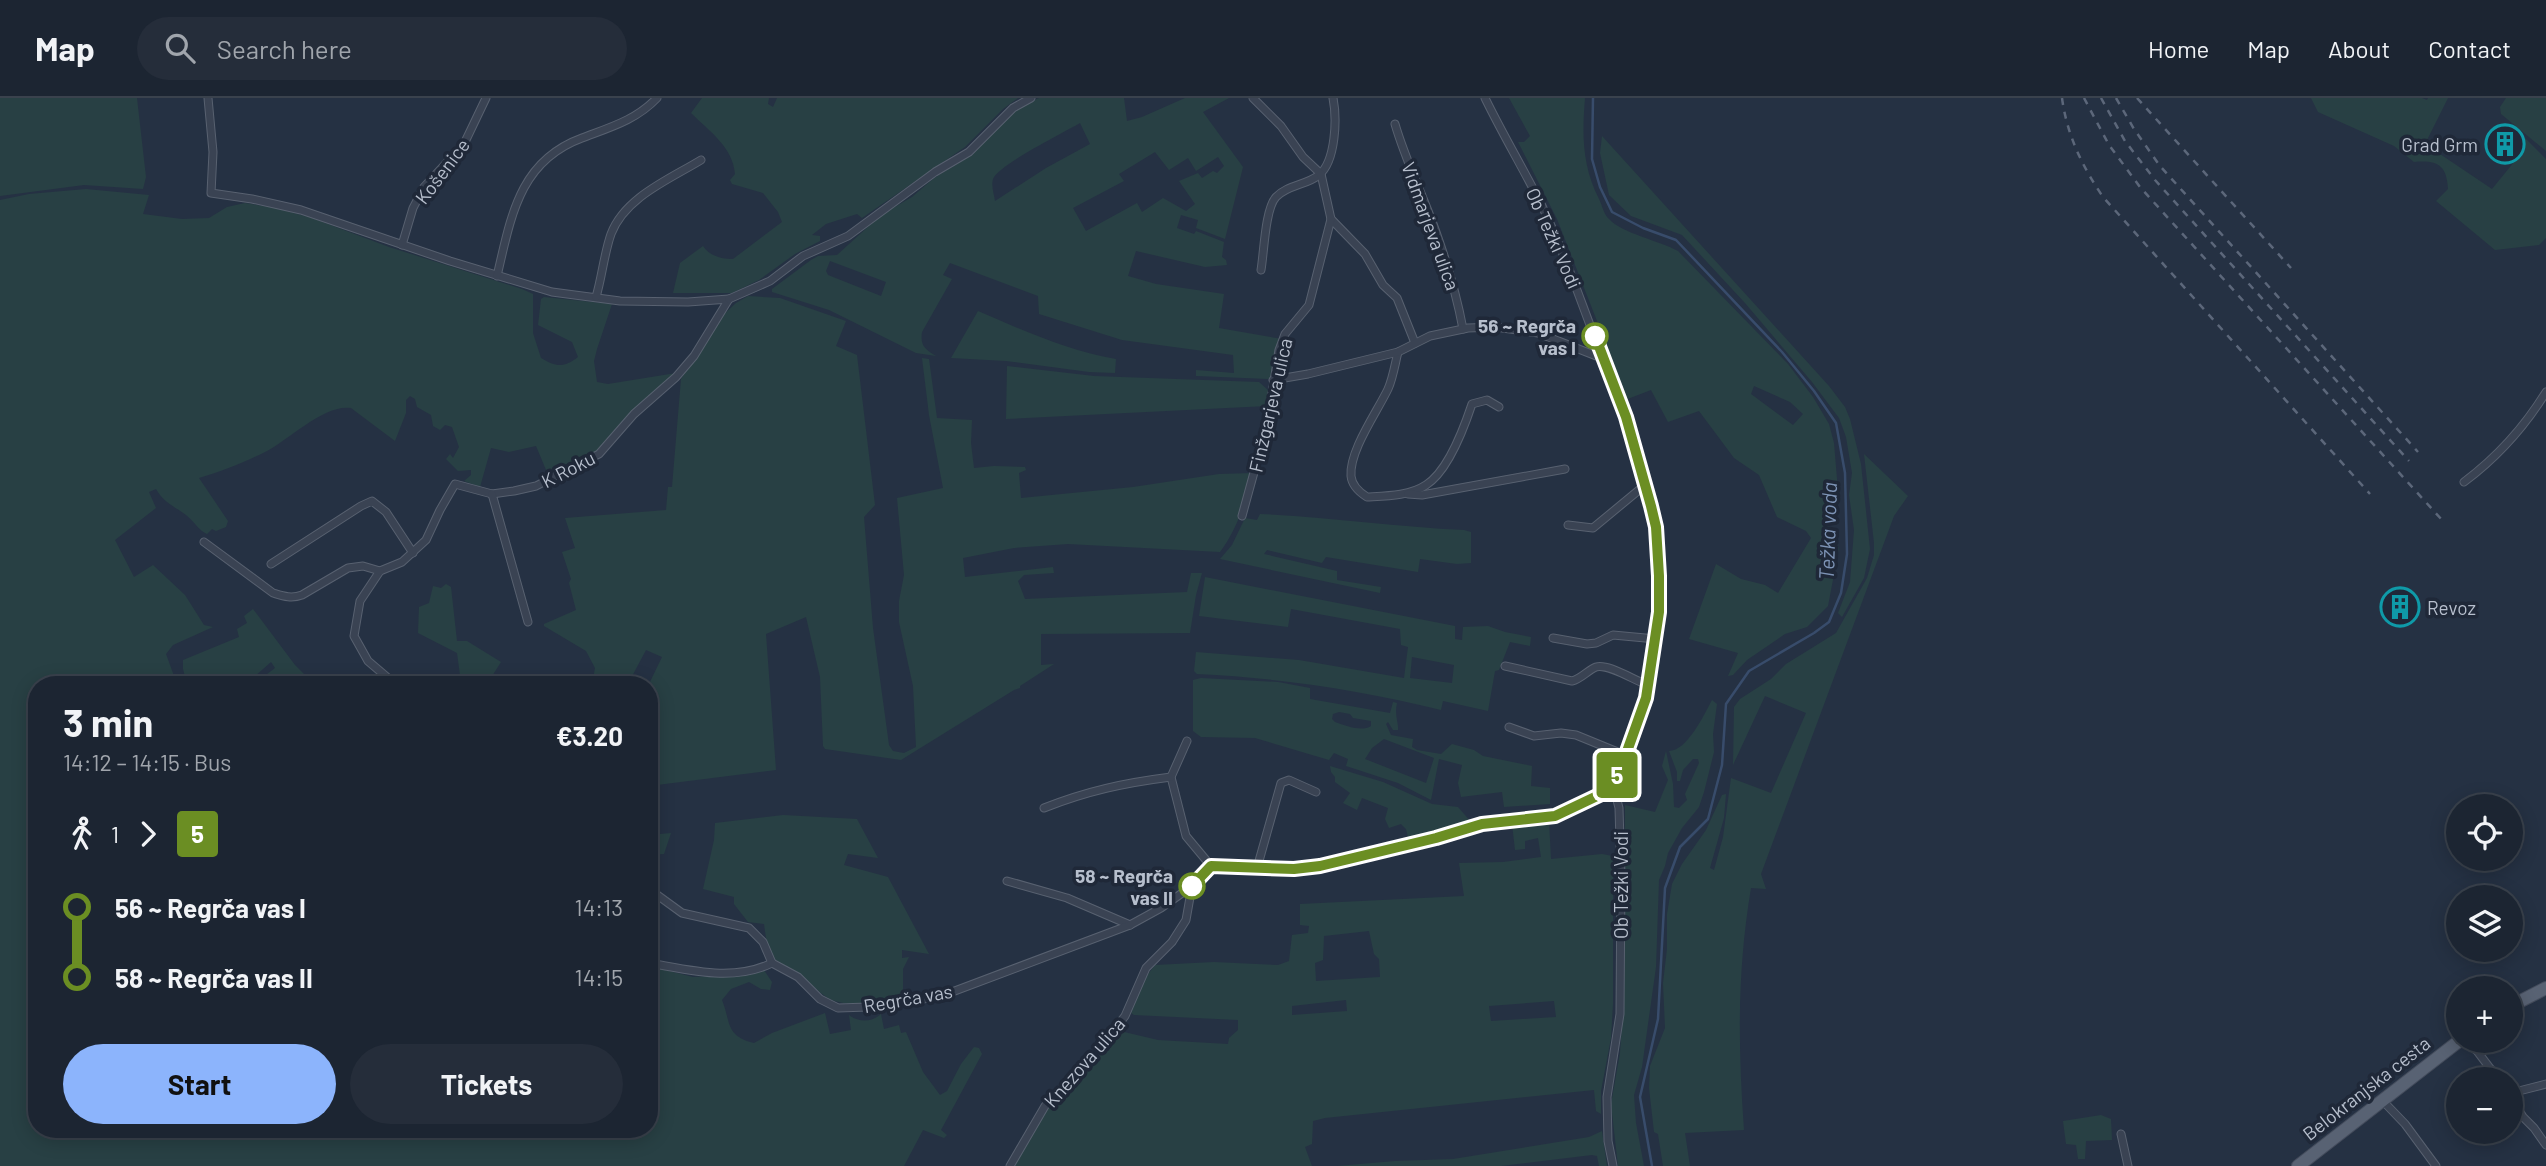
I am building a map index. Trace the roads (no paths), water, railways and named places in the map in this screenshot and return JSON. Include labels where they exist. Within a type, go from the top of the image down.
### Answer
[{"type":"main road","points":[[2523,1000],[2546,988]]},
{"type":"main road","name":"Belokranjska cesta","points":[[2298,1166],[2446,1051]]},
{"type":"street","points":[[208,98],[213,152],[211,193],[252,198],[301,210],[552,292],[634,301],[729,299],[770,281],[803,256],[848,236],[935,172],[969,152],[1013,108],[1031,98]]},
{"type":"street","name":"Košenice","points":[[402,245],[424,187],[464,144],[486,98]]},
{"type":"street","points":[[497,276],[517,201],[526,182],[541,162],[556,149],[570,142],[627,121],[644,111],[657,98]]},
{"type":"street","points":[[1253,98],[1281,126],[1303,157],[1321,174]]},
{"type":"street","points":[[1261,270],[1270,205],[1275,197],[1321,174],[1332,149],[1336,131],[1333,98]]},
{"type":"street","name":"Ob Težki Vodi","points":[[1485,98],[1543,208],[1604,359],[1626,417],[1657,538],[1659,612],[1656,639],[1644,706],[1614,788],[1619,808],[1621,876],[1619,1014],[1607,1097],[1608,1141],[1613,1166]]},
{"type":"street","name":"Vidmarjeva ulica","points":[[1395,124],[1437,233],[1458,301],[1463,330]]},
{"type":"street","points":[[596,297],[611,234],[620,216],[635,201],[701,160]]},
{"type":"street","name":"Finžgarjeva ulica","points":[[1242,516],[1267,425],[1273,380],[1285,334],[1312,297],[1331,219],[1321,174]]},
{"type":"street","points":[[1331,219],[1365,254],[1383,285],[1397,298],[1415,342]]},
{"type":"street","name":"K Roku","points":[[385,676],[368,661],[354,636],[359,601],[380,571],[402,562],[426,540],[455,484],[492,494],[536,486],[599,454],[634,414],[676,377],[694,356],[729,299]]},
{"type":"street","points":[[1273,380],[1398,352],[1430,336],[1495,327],[1538,333],[1604,359]]},
{"type":"street","points":[[1398,352],[1389,386],[1358,446],[1350,474],[1352,483],[1359,492],[1367,497],[1422,495],[1565,469]]},
{"type":"street","points":[[2464,482],[2487,464],[2535,409],[2546,392]]},
{"type":"street","points":[[1403,494],[1425,486],[1437,475],[1452,452],[1472,404],[1487,400],[1499,407]]},
{"type":"street","points":[[1568,525],[1593,528],[1645,485]]},
{"type":"street","points":[[492,494],[528,622]]},
{"type":"street","points":[[271,564],[360,506],[372,501],[386,512],[413,552]]},
{"type":"street","points":[[204,542],[273,593],[286,597],[302,595],[348,568],[363,566],[380,571]]},
{"type":"street","points":[[1553,638],[1587,644],[1613,635],[1656,639]]},
{"type":"street","points":[[1505,666],[1572,681],[1598,666],[1612,668],[1631,680],[1648,685]]},
{"type":"street","points":[[1509,727],[1534,736],[1561,733],[1576,735],[1625,755]]},
{"type":"street","points":[[1187,741],[1171,777],[1186,836],[1211,866],[1294,869],[1320,866],[1482,824],[1555,816],[1614,788]]},
{"type":"street","points":[[1044,808],[1082,793],[1122,783],[1171,777]]},
{"type":"street","points":[[1257,868],[1282,783],[1289,780],[1316,792]]},
{"type":"street","name":"Regrča vas","points":[[772,963],[798,977],[820,999],[838,1007],[868,1007],[924,999],[952,992],[1129,925],[1161,908],[1192,886],[1211,866]]},
{"type":"street","points":[[1007,881],[1067,898],[1129,925]]},
{"type":"street","name":"Knezova ulica","points":[[1010,1166],[1045,1106],[1101,1047],[1125,1016],[1146,968],[1172,942],[1186,920],[1192,886]]},
{"type":"street","points":[[658,895],[682,912],[749,928],[763,942],[772,963],[738,973],[709,973],[658,964]]},
{"type":"street","points":[[2479,1053],[2489,1067]]},
{"type":"street","points":[[2523,1092],[2546,1084]]},
{"type":"street","points":[[2382,1100],[2405,1124],[2436,1166]]},
{"type":"street","points":[[2523,1118],[2546,1144]]},
{"type":"street","points":[[2121,1134],[2128,1166]]},
{"type":"waterway","name":"Težka voda","points":[[1593,98],[1592,159],[1600,187],[1612,212],[1643,228],[1676,240],[1782,352],[1836,423],[1845,473],[1847,554],[1841,593],[1829,622],[1749,671],[1726,704],[1722,765],[1708,819],[1680,847],[1665,888],[1658,1019],[1640,1097],[1652,1166]]},
{"type":"railway","points":[[2062,98],[2076,150],[2103,197],[2370,494]]},
{"type":"railway","points":[[2084,98],[2109,145],[2140,187],[2442,520]]},
{"type":"railway","points":[[2101,98],[2125,141],[2155,180],[2409,461]]},
{"type":"railway","points":[[2116,98],[2160,166],[2418,452]]},
{"type":"railway","points":[[2137,98],[2291,268]]},
{"type":"place","name":"Grad Grm","points":[[2505,144]]},
{"type":"place","name":"56 ~ Regrča vas I","points":[[1595,336]]},
{"type":"place","name":"Revoz","points":[[2400,607]]},
{"type":"place","name":"58 ~ Regrča vas II","points":[[1192,886]]}]
